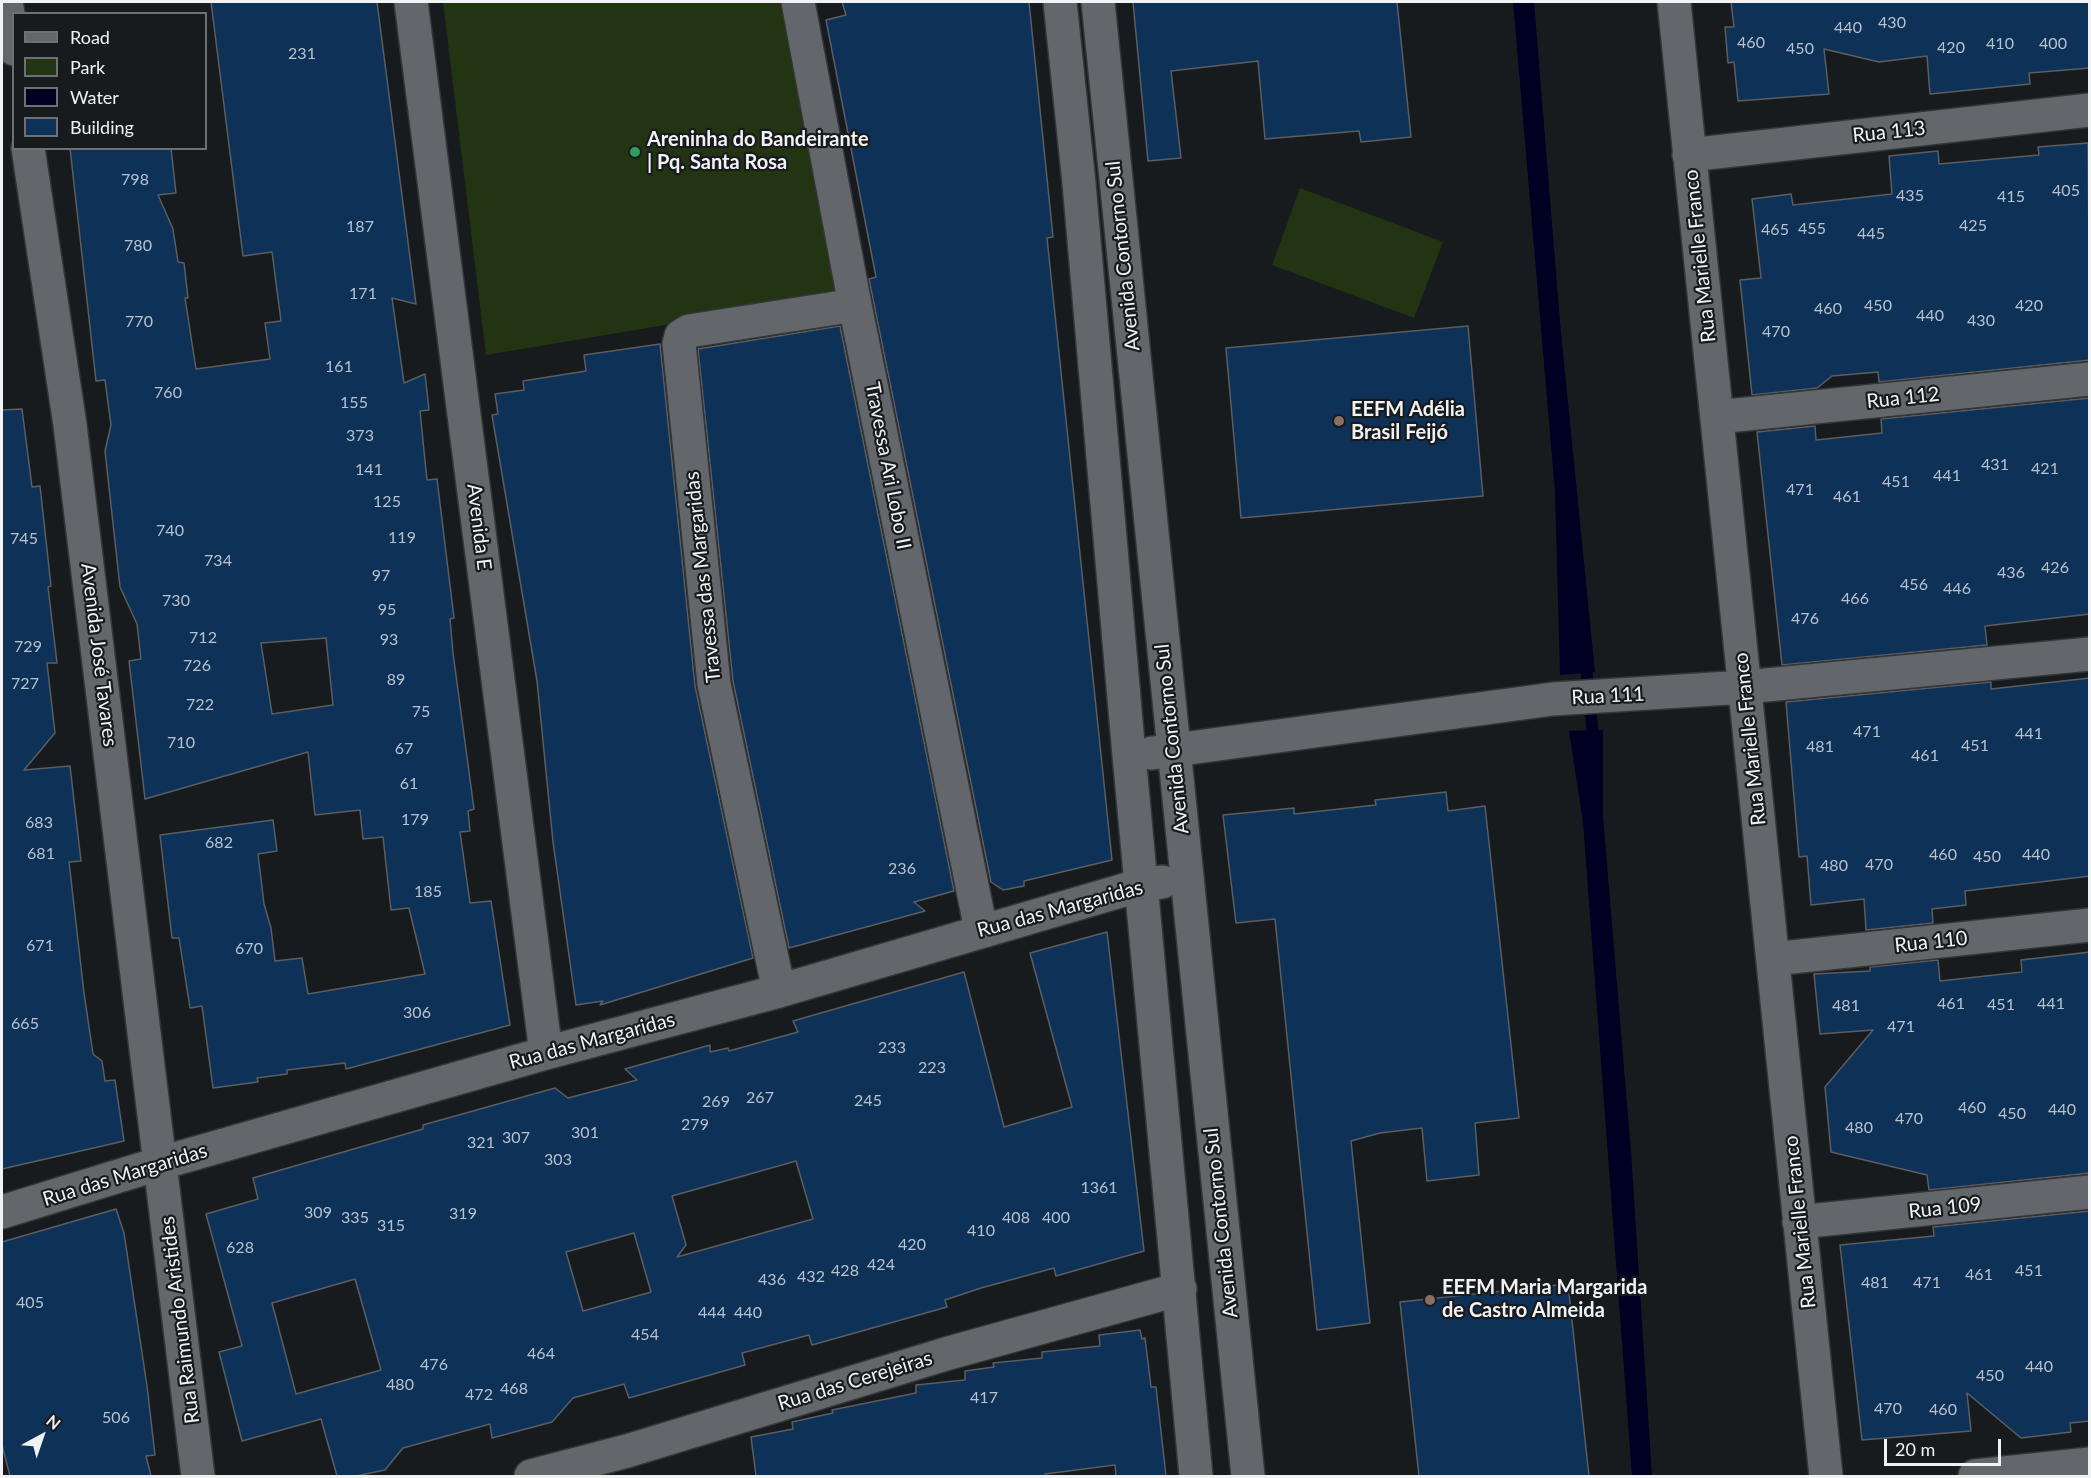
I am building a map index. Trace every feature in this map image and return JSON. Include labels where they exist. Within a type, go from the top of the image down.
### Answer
[{"type":"street","points":[[6,2],[12,37]]},
{"type":"street","name":"Avenida E","points":[[411,2],[546,1053]]},
{"type":"street","name":"Travessa Ari Lobo II","points":[[798,2],[855,305],[981,930]]},
{"type":"street","name":"Avenida Contorno Sul","points":[[1060,2],[1079,183],[1196,1476]]},
{"type":"street","name":"Avenida Contorno Sul","points":[[1098,2],[1185,879],[1248,1476]]},
{"type":"street","name":"Rua Marielle Franco","points":[[1674,2],[1826,1476]]},
{"type":"street","name":"Rua 113","points":[[1689,155],[2090,110]]},
{"type":"street","name":"Avenida José Tavares","points":[[28,150],[70,425],[161,1163]]},
{"type":"street","name":"Travessa das Margaridas","points":[[779,991],[714,684],[679,344],[681,336],[689,331],[855,305]]},
{"type":"street","name":"Rua 112","points":[[1717,417],[2090,379]]},
{"type":"street","name":"Rua 111","points":[[1129,755],[1553,699],[1745,687],[2090,654]]},
{"type":"street","name":"Rua das Margaridas","points":[[2,1212],[161,1163],[546,1053],[779,991],[981,930],[1141,885],[1185,879]]},
{"type":"street","name":"Rua 110","points":[[1773,959],[2090,925]]},
{"type":"street","name":"Rua Raimundo Aristides","points":[[161,1163],[198,1476]]},
{"type":"street","name":"Rua 109","points":[[1800,1222],[2090,1192]]},
{"type":"street","name":"Rua das Cerejeiras","points":[[531,1476],[627,1451],[949,1353],[1180,1288]]},
{"type":"street","points":[[1975,1476],[2090,1464]]},
{"type":"green space","name":"Areninha do Bandeirante | Pq. Santa Rosa","points":[[443,2],[785,2],[838,296],[486,355]]},
{"type":"green space","points":[[1300,188],[1443,242],[1414,318],[1272,265]]},
{"type":"water","points":[[1513,2],[1534,2],[1560,322],[1595,672],[1560,675],[1555,492]]},
{"type":"water","points":[[1603,730],[1603,816],[1631,1152],[1652,1476],[1632,1476],[1583,822],[1569,731]]},
{"type":"building","points":[[211,2],[377,2],[416,304],[392,298],[404,383],[425,374],[429,410],[420,411],[427,480],[437,479],[454,618],[450,619],[453,653],[474,809],[468,811],[470,831],[460,832],[470,903],[491,901],[510,1025],[346,1069],[345,1063],[287,1070],[287,1074],[257,1078],[258,1082],[213,1088],[202,1006],[190,1008],[179,938],[172,938],[160,835],[273,820],[277,851],[258,854],[264,904],[271,928],[275,961],[302,958],[308,994],[425,974],[409,908],[391,910],[383,837],[363,839],[360,810],[315,815],[308,752],[145,799],[129,661],[141,659],[137,624],[120,587],[105,451],[111,425],[105,380],[96,381],[70,150],[171,150],[176,193],[158,195],[173,229],[178,262],[184,263],[188,298],[185,298],[196,369],[270,359],[265,323],[281,321],[272,252],[243,256]],"holes":[[[326,638],[333,705],[272,714],[261,643]]]},
{"type":"building","points":[[842,2],[1029,2],[1053,237],[1047,238],[1112,860],[1024,881],[1024,886],[1003,890],[991,882],[869,279],[876,277],[826,20],[846,15]]},
{"type":"building","points":[[1133,2],[1397,2],[1411,137],[1361,142],[1359,131],[1265,139],[1258,61],[1171,71],[1181,158],[1148,161]]},
{"type":"building","points":[[1731,2],[2090,2],[2090,68],[2029,73],[2030,84],[1930,94],[1927,56],[1879,62],[1824,49],[1829,94],[1738,101],[1734,62],[1728,63],[1725,27],[1734,27]]},
{"type":"building","points":[[2088,143],[2090,360],[1879,382],[1878,372],[1832,376],[1817,388],[1752,395],[1740,280],[1761,278],[1752,199],[1791,194],[1793,205],[1892,194],[1889,156],[1938,151],[1939,164],[2039,155],[2038,147]]},
{"type":"building","points":[[840,326],[954,891],[914,902],[925,911],[789,948],[733,681],[698,349]]},
{"type":"building","points":[[1468,326],[1483,496],[1241,518],[1226,348]]},
{"type":"building","points":[[660,344],[695,686],[753,958],[600,1005],[603,1001],[576,1005],[553,842],[537,681],[492,415],[498,414],[495,394],[524,390],[523,381],[586,371],[584,355]]},
{"type":"building","points":[[2090,398],[2090,614],[1985,626],[1987,645],[1782,665],[1757,432],[1815,426],[1816,440],[1882,433],[1881,419]]},
{"type":"building","points":[[22,409],[32,487],[40,486],[57,663],[47,663],[55,733],[24,770],[70,766],[81,861],[69,862],[84,993],[93,1054],[102,1061],[105,1081],[115,1080],[124,1141],[2,1169],[2,410]]},
{"type":"building","points":[[2090,678],[2090,876],[1965,891],[1966,905],[1932,909],[1933,923],[1866,930],[1864,899],[1811,905],[1807,856],[1799,857],[1786,702],[1991,682],[1991,689]]},
{"type":"building","points":[[1446,792],[1448,811],[1485,806],[1519,1118],[1475,1123],[1479,1175],[1427,1181],[1422,1128],[1380,1133],[1351,1141],[1370,1323],[1317,1330],[1275,919],[1236,923],[1223,815],[1294,808],[1294,814],[1376,805],[1375,800]]},
{"type":"building","points":[[1107,932],[1144,1251],[1056,1276],[1054,1268],[981,1288],[945,1300],[947,1307],[812,1345],[809,1335],[742,1353],[745,1365],[629,1398],[624,1384],[573,1398],[552,1422],[492,1438],[490,1424],[403,1448],[385,1470],[356,1476],[337,1476],[321,1419],[242,1441],[219,1352],[242,1346],[206,1214],[258,1199],[253,1178],[423,1129],[423,1125],[555,1088],[568,1098],[637,1080],[625,1069],[710,1045],[710,1052],[728,1048],[729,1051],[798,1032],[793,1021],[964,972],[1004,1127],[1072,1107],[1030,953]],"holes":[[[796,1161],[813,1219],[677,1257],[686,1245],[672,1196]],[[634,1233],[651,1292],[583,1311],[566,1252]],[[355,1279],[381,1370],[296,1394],[272,1303]]]},
{"type":"building","points":[[2090,952],[2090,1173],[1929,1190],[1927,1175],[1831,1152],[1825,1087],[1873,1030],[1820,1034],[1814,974],[1870,971],[1870,967],[1938,960],[1940,981],[2022,972],[2021,960]]},
{"type":"building","points":[[116,1209],[124,1233],[147,1386],[155,1455],[146,1456],[151,1476],[10,1476],[2,1445],[2,1242]]},
{"type":"building","points":[[2090,1211],[2090,1421],[2070,1423],[2071,1432],[2021,1438],[1967,1393],[1971,1431],[1862,1440],[1840,1245],[1934,1236],[1933,1227]]},
{"type":"building","points":[[1568,1284],[1589,1476],[1419,1476],[1400,1302]]},
{"type":"building","points":[[1140,1330],[1142,1339],[1145,1338],[1151,1387],[1156,1387],[1166,1476],[1116,1476],[1115,1465],[1045,1474],[1046,1476],[756,1476],[751,1437],[793,1429],[792,1422],[833,1413],[832,1410],[916,1393],[916,1385],[965,1380],[965,1371],[994,1367],[993,1363],[1042,1358],[1042,1352],[1100,1346],[1099,1335]]},
{"type":"waterway","points":[[1585,658],[1594,745]]},
{"type":"place","name":"Areninha do Bandeirante | Pq. Santa Rosa","points":[[635,152]]},
{"type":"place","name":"EEFM Adélia Brasil Feijó","points":[[1339,421]]},
{"type":"place","name":"EEFM Maria Margarida de Castro Almeida","points":[[1430,1300]]}]
